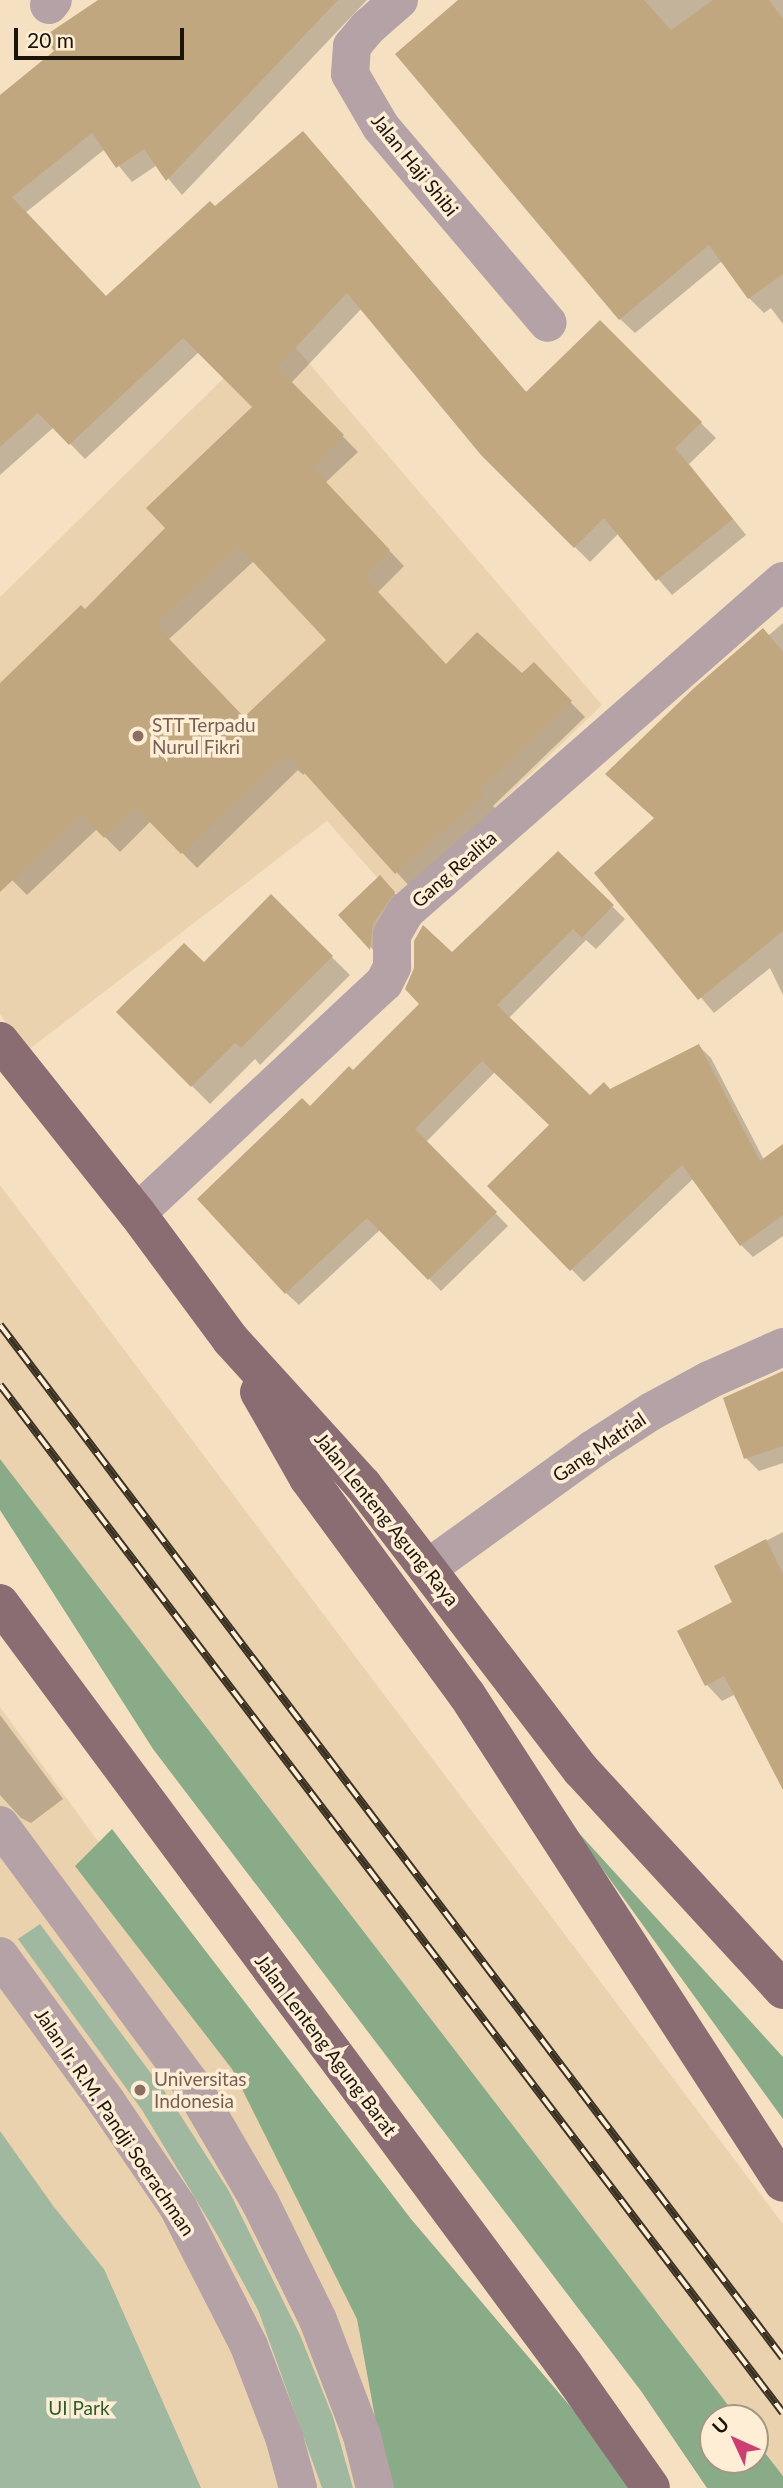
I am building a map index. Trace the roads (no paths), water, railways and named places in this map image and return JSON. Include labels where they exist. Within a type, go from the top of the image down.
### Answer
[{"type":"main road","name":"Jalan Lenteng Agung Raya","points":[[0,1041],[137,1213],[231,1340],[363,1485],[581,1770],[782,1986]]},
{"type":"main road","points":[[231,1340],[308,1478],[467,1695],[783,2183]]},
{"type":"main road","name":"Jalan Lenteng Agung Barat","points":[[0,1603],[556,2353],[651,2488]]},
{"type":"street","name":"Jalan Haji Shibi","points":[[399,0],[368,26],[352,46],[350,74],[382,127],[548,323]]},
{"type":"street","name":"Gang Realita","points":[[137,1213],[384,983],[392,967],[392,935],[406,911],[783,581]]},
{"type":"street","name":"Gang Matrial","points":[[428,1568],[593,1449],[652,1411],[709,1380],[783,1347]]},
{"type":"street","points":[[0,1825],[193,2087],[260,2202],[318,2320],[362,2436],[375,2488]]},
{"type":"street","name":"Jalan Ir. R.M. Pandji Soerachman","points":[[0,1956],[106,2101],[177,2207],[249,2346],[284,2437],[299,2488]]},
{"type":"railway","points":[[0,1325],[783,2358]]},
{"type":"railway","points":[[0,1385],[783,2413]]},
{"type":"place","name":"STT Terpadu Nurul Fikri","points":[[138,736]]},
{"type":"place","name":"Universitas Indonesia","points":[[140,2090]]},
{"type":"park label","name":"UI Park","points":[[79,2408]]}]
